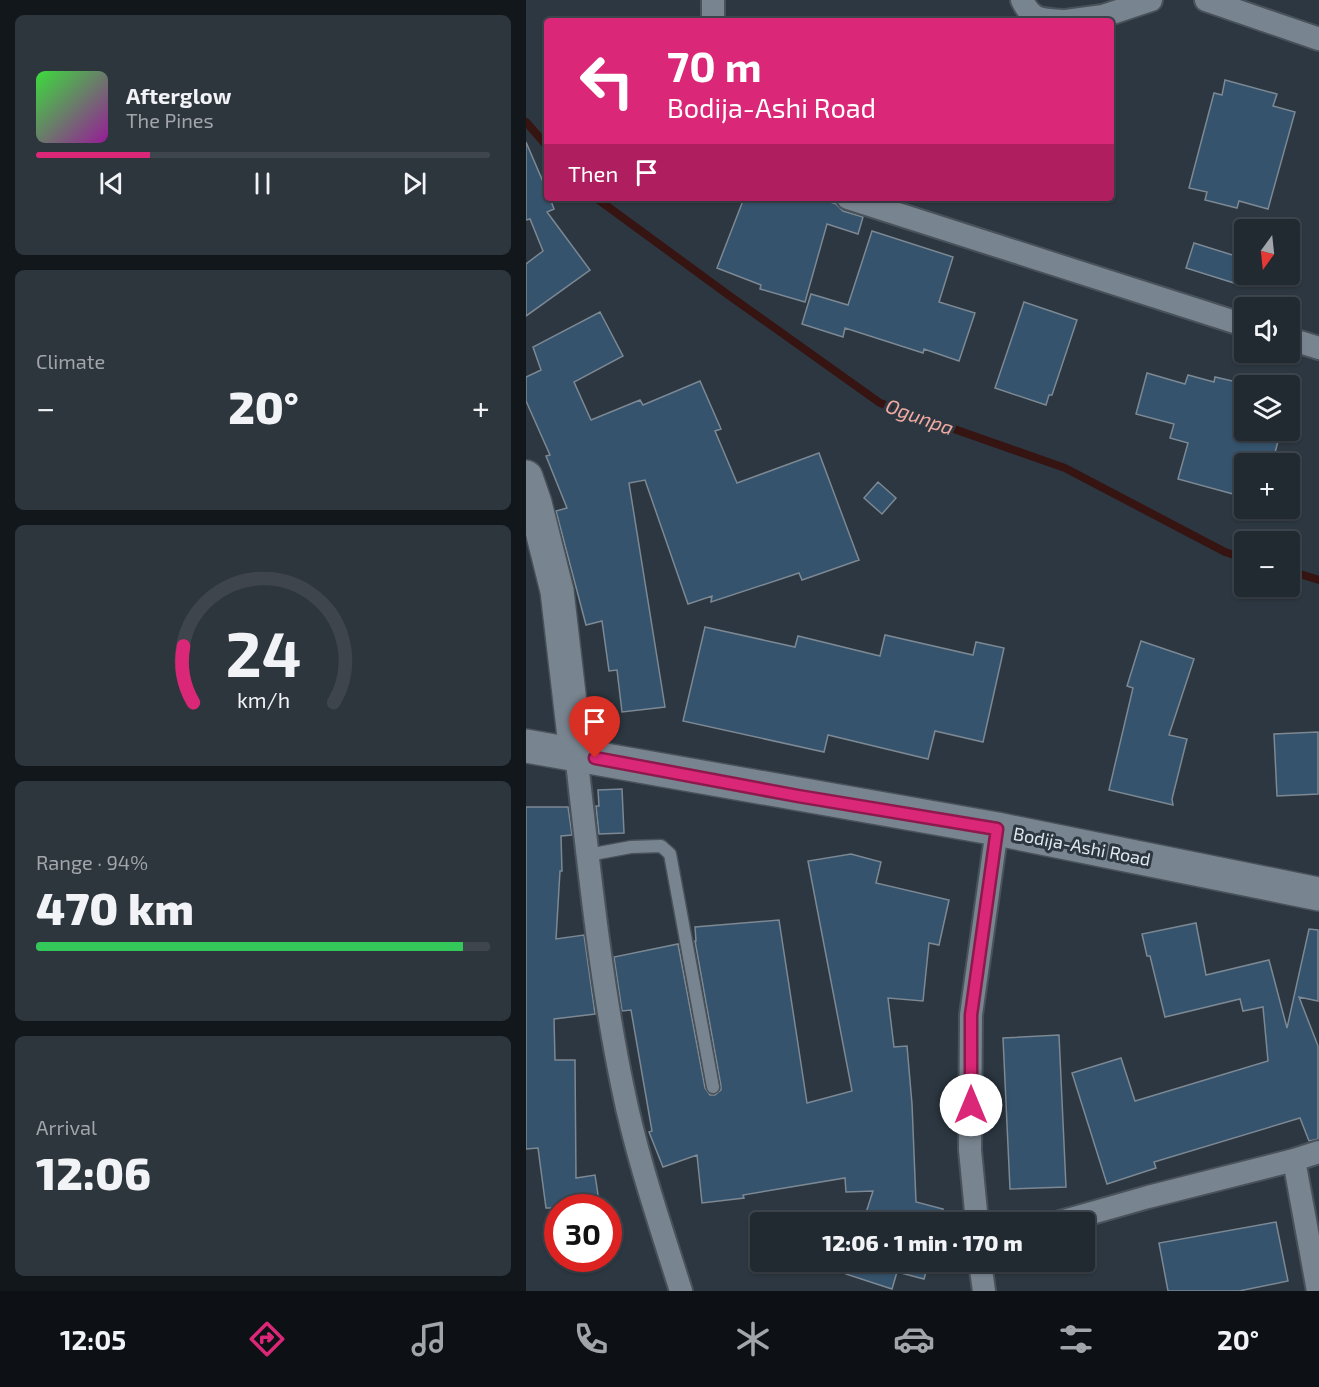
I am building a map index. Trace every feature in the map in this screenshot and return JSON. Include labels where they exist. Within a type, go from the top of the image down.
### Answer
[{"type":"street","points":[[713,0],[713,18]]},
{"type":"street","points":[[1022,0],[1027,11],[1036,18]]},
{"type":"street","points":[[1088,18],[1103,16],[1151,0]]},
{"type":"street","points":[[1206,0],[1318,39]]},
{"type":"street","points":[[857,201],[1234,322]]},
{"type":"street","points":[[1300,342],[1318,348]]},
{"type":"street","points":[[526,477],[535,503],[557,591],[598,940],[623,1090],[640,1164],[681,1291]]},
{"type":"street","name":"Bodija-Ashi Road","points":[[526,746],[798,796],[997,829],[1318,894]]},
{"type":"street","points":[[975,1212],[970,1150],[971,1015],[997,829]]},
{"type":"street","points":[[1095,1212],[1318,1152]]},
{"type":"street","points":[[1294,1160],[1318,1291]]},
{"type":"street","points":[[981,1272],[984,1291]]},
{"type":"lane","points":[[588,855],[631,847],[661,846],[670,854],[713,1087]]},
{"type":"building","points":[[1225,80],[1277,94],[1273,106],[1295,112],[1268,209],[1239,201],[1237,208],[1205,200],[1207,192],[1189,188],[1214,93],[1222,95]]},
{"type":"building","points":[[526,142],[544,184],[544,201],[551,201],[554,209],[547,212],[590,270],[526,316],[526,264],[543,251],[530,219],[526,220]]},
{"type":"building","points":[[743,201],[827,201],[836,204],[843,211],[863,217],[858,234],[827,224],[805,302],[760,289],[761,285],[717,268]]},
{"type":"building","points":[[872,231],[953,257],[939,302],[975,313],[959,361],[924,349],[923,353],[845,328],[843,337],[802,324],[811,294],[848,305]]},
{"type":"building","points":[[1194,243],[1234,256],[1234,283],[1186,268]]},
{"type":"building","points":[[1024,302],[1077,320],[1052,395],[1049,395],[1046,405],[995,388]]},
{"type":"building","points":[[600,312],[623,356],[574,382],[591,420],[640,400],[643,405],[700,381],[721,429],[715,431],[737,483],[819,453],[859,560],[802,580],[799,573],[711,602],[712,596],[688,604],[645,480],[629,483],[665,707],[622,712],[617,670],[609,671],[602,621],[586,625],[556,511],[567,508],[546,456],[550,455],[526,401],[526,377],[541,370],[533,347]]},
{"type":"building","points":[[1147,373],[1185,384],[1188,375],[1214,382],[1215,377],[1234,381],[1234,441],[1278,441],[1275,453],[1234,453],[1234,494],[1178,479],[1188,443],[1170,438],[1174,424],[1136,414]]},
{"type":"building","points":[[878,482],[896,498],[882,514],[864,498]]},
{"type":"building","points":[[705,627],[795,647],[798,636],[880,656],[885,635],[973,655],[976,642],[1004,648],[983,742],[935,731],[928,759],[828,735],[824,752],[683,721]]},
{"type":"building","points":[[1141,641],[1194,659],[1169,735],[1187,739],[1172,799],[1173,805],[1109,790],[1133,688],[1127,686]]},
{"type":"building","points":[[1318,732],[1318,794],[1277,796],[1274,734]]},
{"type":"building","points":[[622,789],[624,833],[599,834],[596,806],[599,806],[598,790]]},
{"type":"building","points":[[526,807],[568,807],[572,835],[561,836],[562,871],[560,871],[556,939],[584,935],[595,1014],[554,1019],[555,1060],[575,1060],[576,1178],[595,1175],[598,1194],[544,1194],[538,1148],[526,1149]]},
{"type":"building","points":[[851,854],[881,862],[876,883],[949,900],[939,945],[929,943],[923,1001],[888,998],[894,1047],[907,1046],[916,1202],[943,1209],[942,1212],[866,1212],[873,1191],[846,1192],[845,1178],[743,1195],[744,1198],[702,1203],[697,1155],[663,1167],[649,1132],[652,1131],[631,1010],[622,1011],[614,957],[678,944],[705,1088],[710,1095],[715,1095],[721,1090],[721,1086],[695,941],[695,927],[779,920],[807,1103],[852,1091],[808,861]]},
{"type":"building","points":[[1196,923],[1206,975],[1269,960],[1287,1028],[1309,929],[1318,930],[1318,1001],[1299,997],[1318,1046],[1318,1139],[1309,1141],[1300,1118],[1154,1162],[1156,1168],[1107,1184],[1072,1073],[1121,1058],[1135,1101],[1268,1061],[1263,1007],[1243,1011],[1240,999],[1165,1017],[1150,956],[1147,956],[1142,934]]},
{"type":"building","points":[[1059,1035],[1066,1187],[1010,1189],[1003,1038]]},
{"type":"building","points":[[1276,1222],[1288,1281],[1239,1291],[1168,1291],[1159,1243]]},
{"type":"building","points":[[847,1272],[897,1272],[892,1289],[846,1274]]},
{"type":"building","points":[[897,1272],[926,1272],[924,1279]]},
{"type":"waterway","name":"Ogunpa","points":[[526,122],[544,143]]},
{"type":"waterway","name":"Ogunpa","points":[[600,201],[880,403],[1065,468],[1234,555]]},
{"type":"waterway","name":"Ogunpa","points":[[1300,574],[1319,580]]},
{"type":"route","points":[[595,758],[798,796],[997,829],[971,1015],[971,1105]]}]
